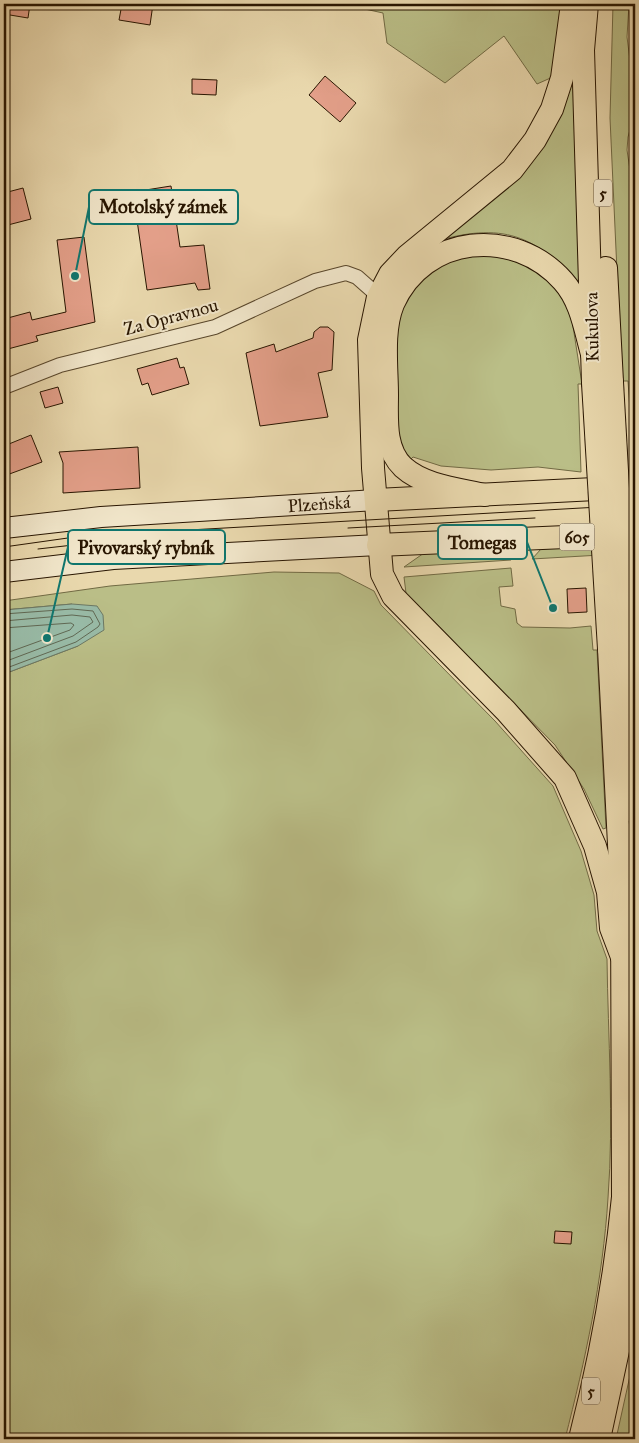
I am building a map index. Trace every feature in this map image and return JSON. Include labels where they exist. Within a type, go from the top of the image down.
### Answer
[{"type":"main road","points":[[572,4],[562,78],[552,109],[535,140],[512,170],[407,256],[390,274],[385,302],[369,340],[373,468],[378,545],[382,574],[393,596],[506,711],[565,778],[595,846],[608,892],[611,928],[622,957]]},
{"type":"main road","name":"Kukulova","points":[[587,4],[584,50],[592,354],[603,382]]},
{"type":"main road","name":"Kukulova","points":[[601,4],[598,84],[603,382],[618,648]]},
{"type":"main road","points":[[385,302],[441,254],[480,244],[514,248],[534,256],[551,269],[575,296],[592,354]]},
{"type":"main road","points":[[385,302],[387,428],[394,453],[402,466],[421,479],[485,495]]},
{"type":"main road","name":"Plzeňská","points":[[4,528],[101,517],[631,487]]},
{"type":"main road","name":"605","points":[[4,572],[113,559],[635,534]]},
{"type":"main road","name":"5","points":[[618,648],[635,812]]},
{"type":"main road","name":"5","points":[[599,1439],[610,1344],[621,1285],[623,1197],[622,903],[618,648]]},
{"type":"main road","name":"5","points":[[621,1285],[635,1248]]},
{"type":"main road","name":"5","points":[[580,1439],[610,1344]]},
{"type":"street","name":"Za Opravnou","points":[[4,387],[60,365],[215,327],[315,281],[346,273],[357,277],[385,302]]},
{"type":"green space","points":[[342,4],[564,4],[555,76],[537,84],[504,36],[445,83],[387,43],[383,13]]},
{"type":"green space","points":[[613,4],[629,4],[627,37],[635,99],[635,112],[628,137],[627,150],[635,203],[634,470],[628,381],[622,381],[610,118]]},
{"type":"green space","points":[[575,70],[587,293],[556,261],[524,240],[508,235],[489,233],[468,234],[444,239],[513,180]]},
{"type":"green space","points":[[491,253],[541,271],[570,307],[582,384],[578,384],[581,472],[538,467],[491,470],[441,466],[413,457],[408,462],[398,444],[396,334],[399,316],[404,304],[421,281],[447,261]]},
{"type":"green space","points":[[635,544],[635,553],[532,559],[541,549]]},
{"type":"green space","points":[[500,550],[507,554],[511,560],[404,567],[424,553]]},
{"type":"green space","points":[[511,568],[513,586],[499,587],[501,606],[515,609],[517,623],[522,627],[570,628],[591,626],[593,650],[597,650],[606,828],[603,829],[584,789],[555,745],[406,593],[404,577]]},
{"type":"green space","points":[[274,572],[339,573],[374,591],[381,605],[495,721],[553,786],[581,851],[594,895],[597,931],[607,959],[611,1108],[610,1168],[602,1259],[586,1350],[565,1439],[4,1439],[4,674],[78,646],[72,604],[4,610],[4,601],[110,586]]},
{"type":"green space","points":[[635,1353],[635,1439],[616,1439]]},
{"type":"water","points":[[72,604],[97,606],[103,615],[104,630],[78,646],[4,674],[4,610]]},
{"type":"building","points":[[4,4],[30,4],[28,18],[4,14]]},
{"type":"building","points":[[122,4],[153,4],[150,25],[119,20]]},
{"type":"building","points":[[325,76],[356,103],[340,122],[309,95]]},
{"type":"building","points":[[192,79],[217,80],[216,95],[192,94]]},
{"type":"building","points":[[171,186],[180,247],[204,245],[210,289],[198,290],[195,283],[147,290],[133,192]]},
{"type":"building","points":[[23,188],[31,219],[4,226],[4,193]]},
{"type":"building","points":[[84,237],[95,322],[36,336],[38,341],[4,350],[4,319],[30,312],[32,320],[66,312],[57,240]]},
{"type":"building","points":[[320,327],[328,327],[334,332],[332,370],[318,373],[328,417],[260,426],[246,353],[274,344],[276,352],[313,338],[314,332]]},
{"type":"building","points":[[177,358],[180,368],[184,367],[189,384],[152,395],[148,383],[142,385],[137,369]]},
{"type":"building","points":[[58,387],[63,403],[45,408],[40,392]]},
{"type":"building","points":[[31,435],[42,462],[4,476],[4,446]]},
{"type":"building","points":[[138,447],[140,488],[63,493],[63,463],[59,452]]},
{"type":"building","points":[[586,588],[587,612],[568,613],[567,589]]},
{"type":"building","points":[[555,1231],[572,1232],[571,1244],[554,1243]]},
{"type":"tram line","points":[[4,547],[82,536],[635,505]]},
{"type":"tram line","points":[[348,528],[535,518]]},
{"type":"tram line","points":[[38,549],[100,542]]},
{"type":"place","name":"Motolský zámek","points":[[75,276]]},
{"type":"place","name":"Tomegas","points":[[553,608]]},
{"type":"place","name":"Pivovarský rybník","points":[[47,638]]}]
